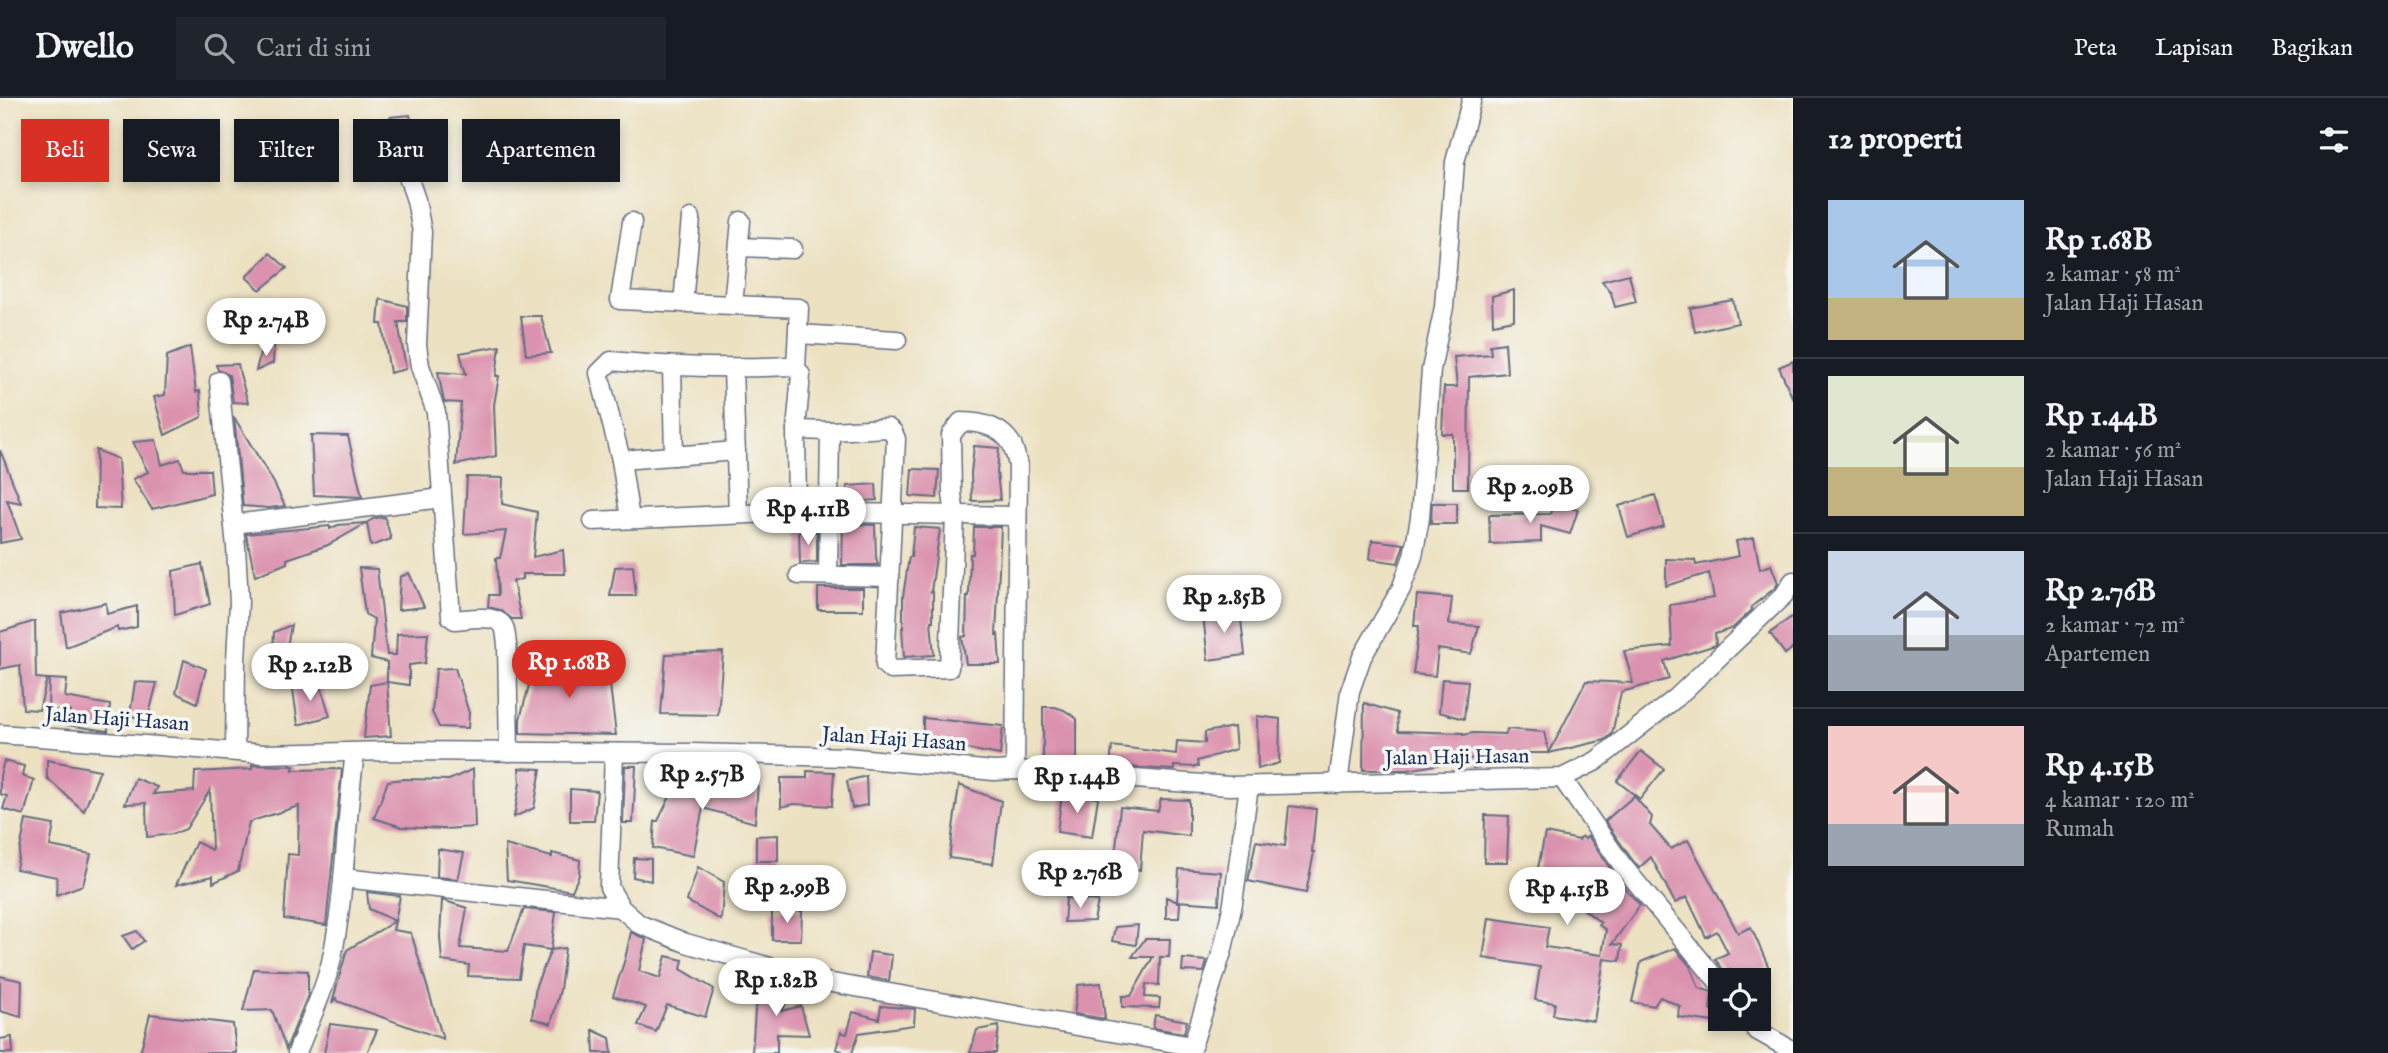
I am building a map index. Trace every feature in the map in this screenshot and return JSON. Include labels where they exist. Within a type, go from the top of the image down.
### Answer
[{"type":"street","points":[[1338,784],[1350,691],[1362,657],[1401,589],[1413,556],[1420,518],[1431,370],[1444,307],[1455,162],[1472,98]]},
{"type":"street","points":[[410,182],[422,232],[416,345],[420,366],[436,412],[451,617],[455,620],[487,618],[498,621],[505,629],[509,752]]},
{"type":"street","points":[[683,303],[691,218]]},
{"type":"street","points":[[733,305],[741,221]]},
{"type":"street","points":[[632,222],[620,300],[799,308],[796,368]]},
{"type":"street","points":[[739,247],[793,249]]},
{"type":"street","points":[[798,334],[897,340]]},
{"type":"street","points":[[631,519],[621,460],[600,373],[611,361],[672,367],[796,368],[801,375],[796,430],[797,512]]},
{"type":"street","points":[[672,367],[674,456]]},
{"type":"street","points":[[733,369],[737,514]]},
{"type":"street","points":[[219,381],[239,602],[235,751]]},
{"type":"street","points":[[796,430],[888,428],[894,432],[896,439],[885,665],[891,670],[949,668],[955,515],[951,435],[961,422],[980,422],[998,431],[1012,444],[1018,465],[1016,770]]},
{"type":"street","points":[[828,575],[830,431]]},
{"type":"street","points":[[621,460],[736,451]]},
{"type":"street","points":[[234,524],[442,498]]},
{"type":"street","points":[[593,521],[829,511],[1016,516]]},
{"type":"street","points":[[799,575],[890,577]]},
{"type":"street","name":"Jalan Haji Hasan","points":[[0,734],[264,754],[389,751],[846,757],[994,771],[1016,770],[1249,786],[1562,778],[1596,761],[1676,698],[1784,595],[1793,581]]},
{"type":"street","points":[[297,1053],[331,963],[343,878],[355,753]]},
{"type":"street","points":[[614,753],[609,887],[621,908],[639,923],[685,943],[816,980],[1191,1049],[1233,903],[1249,786]]},
{"type":"street","points":[[1562,778],[1622,865],[1708,969]]},
{"type":"street","points":[[343,878],[621,908]]},
{"type":"street","points":[[1758,1031],[1793,1051]]},
{"type":"building","points":[[410,115],[411,119],[390,119]]},
{"type":"building","points":[[270,253],[287,268],[260,290],[246,277]]},
{"type":"building","points":[[1629,274],[1636,302],[1615,307],[1611,293],[1602,281]]},
{"type":"building","points":[[1514,290],[1514,320],[1493,324],[1492,296]]},
{"type":"building","points":[[380,299],[407,306],[407,322],[398,322],[406,369],[390,373],[382,324],[378,324]]},
{"type":"building","points":[[1733,300],[1738,323],[1695,332],[1690,308]]},
{"type":"building","points":[[521,316],[541,316],[551,353],[526,355]]},
{"type":"building","points":[[1505,343],[1507,373],[1469,377],[1468,488],[1453,488],[1453,434],[1442,434],[1444,387],[1457,387],[1454,357],[1491,354],[1490,345]]},
{"type":"building","points":[[274,346],[273,363],[256,371],[261,350]]},
{"type":"building","points":[[500,346],[494,405],[496,456],[456,465],[461,403],[444,402],[438,372],[466,374],[460,353]]},
{"type":"building","points":[[190,347],[196,392],[200,391],[202,417],[165,435],[154,397],[165,395],[167,356]]},
{"type":"building","points":[[1793,361],[1793,399],[1779,367]]},
{"type":"building","points":[[238,364],[248,403],[233,402],[229,375],[218,370],[216,365]]},
{"type":"building","points":[[234,417],[274,483],[285,506],[243,506]]},
{"type":"building","points":[[311,435],[348,436],[362,497],[314,495]]},
{"type":"building","points":[[156,440],[162,465],[180,459],[184,470],[210,470],[212,494],[152,509],[133,479],[148,472],[133,442]]},
{"type":"building","points":[[974,446],[999,448],[997,472],[1000,500],[972,501]]},
{"type":"building","points":[[0,450],[21,503],[7,500],[21,539],[0,543]]},
{"type":"building","points":[[96,450],[118,459],[121,509],[95,508]]},
{"type":"building","points":[[912,469],[939,470],[937,498],[910,496]]},
{"type":"building","points":[[467,477],[503,478],[502,504],[537,512],[533,557],[563,550],[565,574],[522,574],[522,579],[513,581],[521,619],[512,619],[500,610],[488,607],[489,595],[498,595],[496,558],[500,558],[506,531],[464,534]]},
{"type":"building","points":[[876,484],[877,500],[848,502],[847,486]]},
{"type":"building","points":[[1655,495],[1664,526],[1628,537],[1619,506]]},
{"type":"building","points":[[1432,503],[1457,503],[1457,524],[1431,524]]},
{"type":"building","points":[[1554,503],[1578,510],[1570,534],[1541,526],[1541,542],[1490,544],[1489,515],[1550,514]]},
{"type":"building","points":[[385,517],[391,539],[371,546],[367,523],[328,545],[287,559],[287,563],[255,576],[246,534],[330,526],[330,529],[338,525],[366,523]]},
{"type":"building","points":[[843,524],[875,525],[878,565],[842,565]]},
{"type":"building","points":[[914,527],[940,529],[931,592],[934,655],[904,657],[903,596]]},
{"type":"building","points":[[974,527],[1001,527],[996,635],[998,634],[1000,664],[966,664],[962,637],[966,636]]},
{"type":"building","points":[[799,532],[817,532],[817,562],[800,563]]},
{"type":"building","points":[[1754,538],[1760,569],[1771,565],[1778,583],[1775,588],[1751,607],[1752,610],[1733,628],[1715,634],[1716,645],[1664,661],[1669,679],[1621,692],[1612,734],[1605,740],[1549,753],[1586,681],[1633,683],[1624,651],[1672,646],[1670,605],[1714,598],[1709,573],[1666,586],[1666,559],[1695,560],[1696,565],[1739,556],[1736,541]]},
{"type":"building","points":[[1372,540],[1404,544],[1398,563],[1370,559]]},
{"type":"building","points":[[202,564],[210,604],[175,615],[173,571]]},
{"type":"building","points":[[633,566],[636,596],[610,596],[615,567]]},
{"type":"building","points":[[359,568],[377,569],[387,655],[396,655],[397,634],[428,633],[425,663],[409,665],[409,685],[387,682],[387,662],[371,658],[374,619],[365,614]]},
{"type":"building","points":[[409,573],[424,607],[398,610],[400,577]]},
{"type":"building","points":[[818,588],[863,588],[863,610],[818,610]]},
{"type":"building","points":[[1417,595],[1452,598],[1449,624],[1479,626],[1471,654],[1438,649],[1435,676],[1413,674],[1419,626],[1414,626]]},
{"type":"building","points":[[106,603],[107,614],[137,606],[137,627],[118,631],[117,627],[66,647],[61,613]]},
{"type":"building","points":[[1240,611],[1245,655],[1208,660],[1203,615]]},
{"type":"building","points":[[1793,616],[1793,648],[1785,654],[1770,633]]},
{"type":"building","points":[[35,621],[36,678],[47,679],[39,710],[23,709],[20,665],[0,669],[0,632]]},
{"type":"building","points":[[291,625],[287,647],[273,652],[274,632]]},
{"type":"building","points":[[723,652],[718,715],[661,714],[666,654]]},
{"type":"building","points":[[184,660],[206,669],[197,703],[176,693]]},
{"type":"building","points":[[607,660],[616,735],[520,733],[520,719],[534,667]]},
{"type":"building","points":[[455,668],[469,713],[468,728],[439,727],[432,712],[436,669]]},
{"type":"building","points":[[49,679],[67,680],[65,697],[110,705],[108,731],[67,725],[70,711],[48,710]]},
{"type":"building","points":[[1442,679],[1468,681],[1464,719],[1439,712]]},
{"type":"building","points":[[135,682],[157,683],[147,722],[130,715]]},
{"type":"building","points":[[387,682],[391,736],[364,738],[370,685]]},
{"type":"building","points":[[292,683],[320,684],[330,716],[298,725]]},
{"type":"building","points":[[1364,703],[1397,713],[1398,731],[1463,735],[1506,734],[1507,729],[1544,732],[1549,753],[1500,753],[1501,764],[1473,768],[1474,758],[1408,770],[1363,770]]},
{"type":"building","points":[[1043,707],[1064,710],[1077,719],[1077,762],[1043,761]]},
{"type":"building","points":[[1257,716],[1280,719],[1279,763],[1258,769]]},
{"type":"building","points":[[923,718],[1003,726],[1000,755],[923,741]]},
{"type":"building","points":[[1234,727],[1236,749],[1197,761],[1198,767],[1174,766],[1174,770],[1110,766],[1112,746],[1176,754],[1177,741],[1205,743],[1205,732]]},
{"type":"building","points":[[1641,751],[1664,769],[1640,799],[1617,781]]},
{"type":"building","points":[[47,760],[100,770],[84,811],[47,778]]},
{"type":"building","points":[[4,761],[24,766],[22,776],[34,780],[24,815],[3,809],[7,796],[0,794],[0,776]]},
{"type":"building","points":[[252,765],[294,766],[293,770],[342,769],[326,925],[284,919],[288,854],[298,855],[299,806],[249,822],[238,871],[213,883],[213,876],[176,885],[196,842],[212,850],[210,790],[186,829],[173,834],[147,837],[146,803],[125,804],[135,778],[157,787],[153,794],[194,791],[195,772],[252,769]]},
{"type":"building","points":[[625,766],[636,766],[633,823],[623,823]]},
{"type":"building","points":[[519,768],[541,769],[534,808],[514,817],[520,783]]},
{"type":"building","points":[[473,769],[475,827],[402,827],[374,818],[388,781],[449,780]]},
{"type":"building","points":[[807,771],[834,772],[832,806],[794,804],[781,807],[781,778],[807,778]]},
{"type":"building","points":[[711,775],[758,784],[755,823],[703,808],[693,856],[653,848],[655,821],[658,821],[675,786],[707,792]]},
{"type":"building","points":[[866,776],[867,805],[852,808],[847,781]]},
{"type":"building","points":[[959,785],[1001,801],[993,864],[949,858]]},
{"type":"building","points":[[570,789],[597,791],[594,821],[570,821]]},
{"type":"building","points":[[1062,794],[1098,798],[1092,837],[1057,832]]},
{"type":"building","points":[[1634,796],[1652,817],[1650,825],[1671,849],[1688,840],[1738,933],[1751,927],[1769,968],[1722,968],[1715,959],[1728,953],[1717,931],[1706,937],[1687,897],[1675,903],[1651,857],[1639,868],[1605,821]]},
{"type":"building","points":[[1161,799],[1189,800],[1189,836],[1143,830],[1140,870],[1114,868],[1120,807],[1158,811]]},
{"type":"building","points":[[1289,806],[1316,809],[1314,852],[1306,893],[1248,881],[1256,841],[1285,846]]},
{"type":"building","points":[[1485,815],[1509,816],[1507,862],[1484,862]]},
{"type":"building","points":[[26,820],[54,825],[50,846],[91,854],[83,885],[56,895],[57,877],[16,869]]},
{"type":"building","points":[[1545,833],[1579,840],[1582,836],[1585,839],[1588,836],[1621,884],[1640,905],[1612,944],[1622,945],[1620,961],[1604,959],[1594,1021],[1553,1015],[1555,1003],[1535,1000],[1540,967],[1483,958],[1489,918],[1549,927],[1545,947],[1602,955],[1606,930],[1577,904],[1582,898],[1559,879],[1555,897],[1533,893]]},
{"type":"building","points":[[778,835],[778,861],[756,861],[756,836]]},
{"type":"building","points":[[505,845],[552,857],[552,853],[580,860],[579,875],[572,891],[507,880]]},
{"type":"building","points":[[438,849],[464,853],[458,879],[437,877]]},
{"type":"building","points":[[634,858],[651,859],[651,881],[633,877]]},
{"type":"building","points":[[698,867],[724,882],[721,920],[687,901]]},
{"type":"building","points":[[1179,869],[1221,872],[1219,904],[1177,901]]},
{"type":"building","points":[[367,892],[400,896],[395,921],[369,909]]},
{"type":"building","points":[[1166,897],[1180,903],[1179,918],[1166,918]]},
{"type":"building","points":[[1066,898],[1098,901],[1094,921],[1064,922]]},
{"type":"building","points":[[442,900],[467,908],[460,948],[508,951],[524,909],[556,912],[551,950],[524,946],[519,978],[468,976],[469,965],[442,961]]},
{"type":"building","points":[[772,910],[802,911],[801,940],[772,940]]},
{"type":"building","points":[[395,921],[393,930],[411,933],[443,1039],[337,1001],[336,998],[332,1003],[347,950]]},
{"type":"building","points":[[1138,925],[1136,945],[1112,941],[1115,927]]},
{"type":"building","points":[[137,931],[144,941],[132,949],[123,936]]},
{"type":"building","points":[[631,932],[646,939],[639,971],[660,978],[666,956],[683,960],[681,969],[714,989],[705,1017],[667,1005],[656,1032],[638,1025],[646,1007],[613,996]]},
{"type":"building","points":[[1145,939],[1170,939],[1169,957],[1160,957],[1159,985],[1146,984],[1145,997],[1160,998],[1159,1008],[1122,1007],[1122,996],[1131,996],[1153,957],[1132,957]]},
{"type":"building","points":[[565,948],[560,990],[551,1024],[532,1018],[536,985],[551,950]]},
{"type":"building","points":[[1675,948],[1690,966],[1699,988],[1708,991],[1708,1021],[1678,1017],[1679,1006],[1682,1007],[1660,997],[1654,1006],[1632,1002],[1641,962]]},
{"type":"building","points":[[870,952],[892,955],[889,981],[867,977]]},
{"type":"building","points":[[1183,959],[1207,961],[1204,972],[1182,971]]},
{"type":"building","points":[[254,969],[308,971],[308,995],[286,1049],[272,1010],[243,1011]]},
{"type":"building","points":[[0,976],[22,981],[21,1017],[0,1011]]},
{"type":"building","points":[[766,978],[794,986],[782,1011],[801,1006],[809,1035],[777,1034],[777,1053],[752,1053],[755,1010]]},
{"type":"building","points":[[1101,983],[1105,1019],[1074,1014],[1078,985]]},
{"type":"building","points":[[881,1006],[915,1009],[914,1025],[859,1033],[852,1053],[841,1053],[842,1051],[836,1049],[841,1032],[847,1034],[853,1012],[879,1019]]},
{"type":"building","points":[[150,1014],[233,1024],[236,1053],[140,1053]]},
{"type":"building","points":[[1155,1015],[1187,1021],[1184,1033],[1153,1028]]},
{"type":"building","points":[[330,1024],[377,1030],[367,1053],[324,1053]]},
{"type":"building","points":[[999,1026],[996,1053],[970,1053],[977,1030]]},
{"type":"building","points":[[593,1030],[610,1038],[612,1053],[594,1053]]},
{"type":"building","points":[[12,1037],[13,1053],[0,1053],[0,1039]]}]
